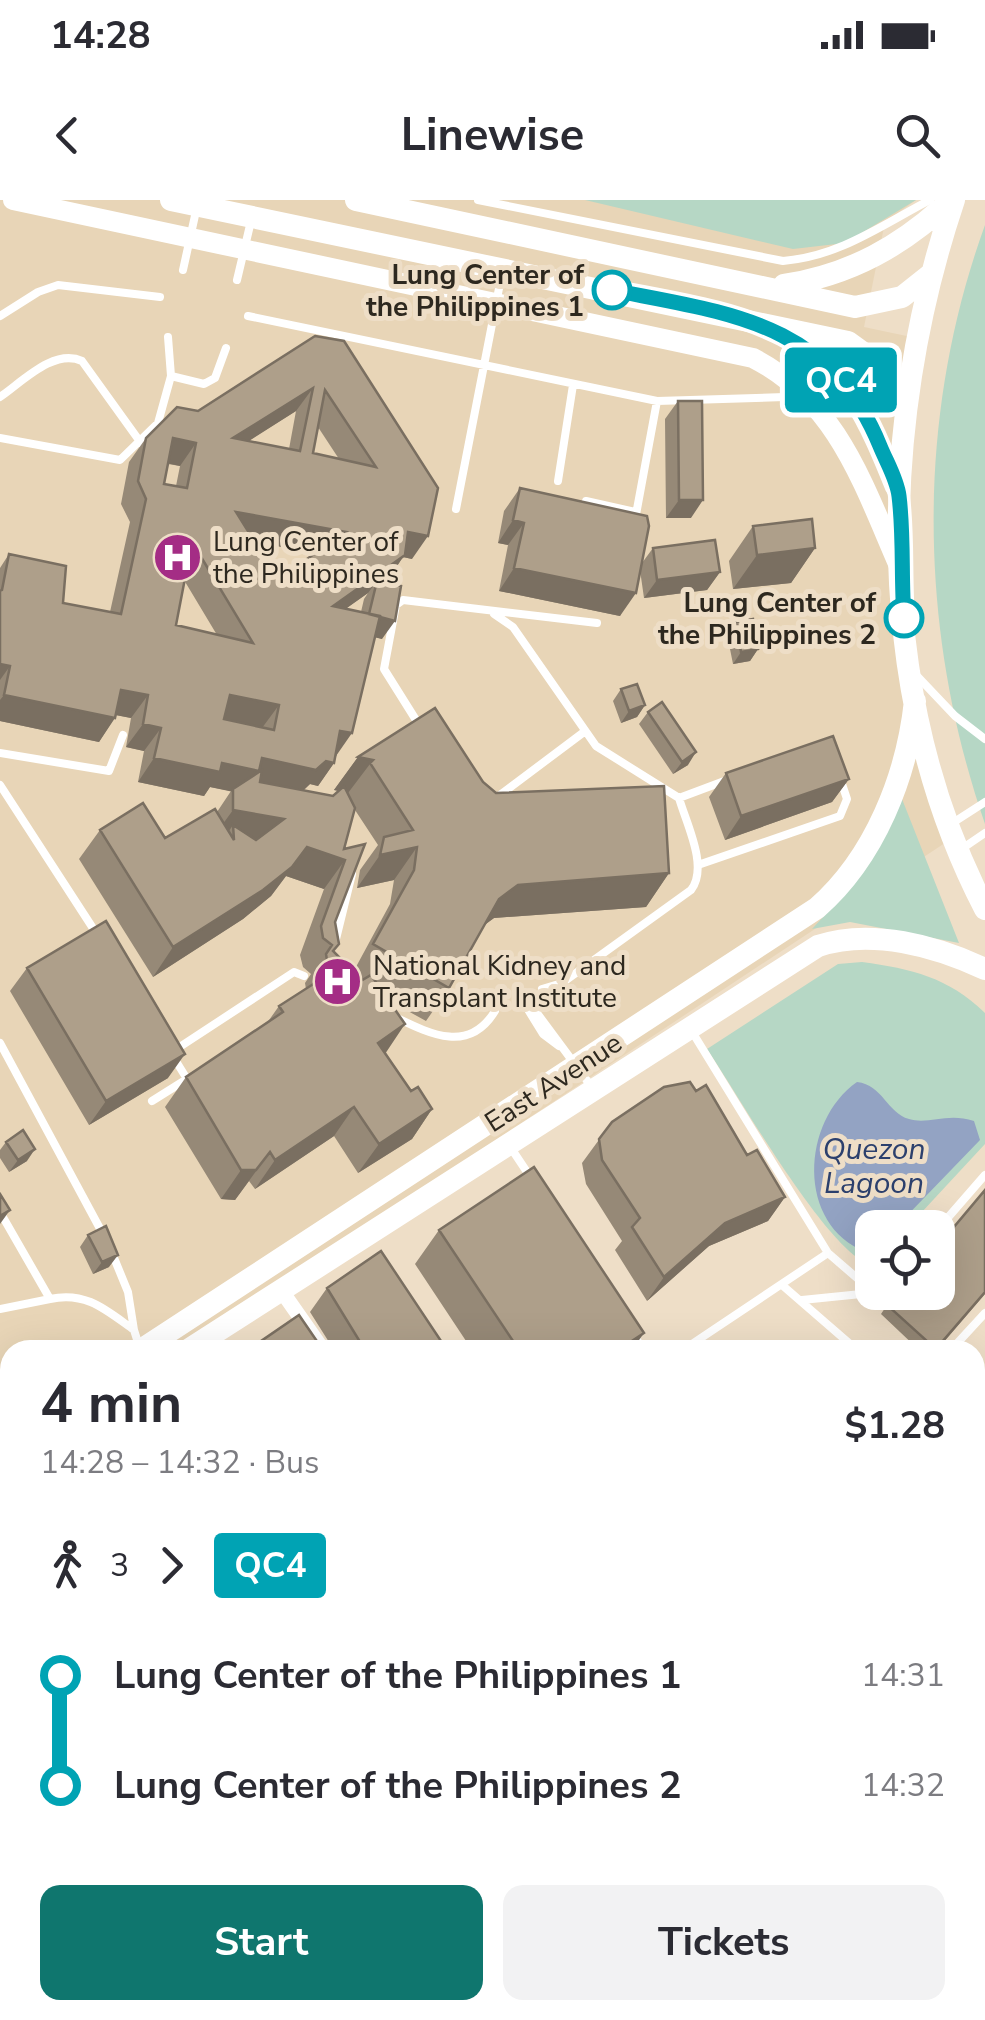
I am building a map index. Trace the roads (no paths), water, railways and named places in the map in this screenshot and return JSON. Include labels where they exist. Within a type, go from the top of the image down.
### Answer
[{"type":"main road","points":[[170,200],[503,266],[848,342],[888,371],[906,406]]},
{"type":"main road","points":[[356,200],[854,306],[902,297],[932,274]]},
{"type":"main road","points":[[773,287],[862,264],[896,246],[952,200]]},
{"type":"main road","points":[[952,200],[932,274],[906,406],[899,493],[900,569],[915,701],[959,851],[985,909]]},
{"type":"main road","points":[[848,342],[862,327],[854,306]]},
{"type":"main road","points":[[751,319],[788,334],[844,383],[870,423],[899,493]]},
{"type":"main road","name":"East Avenue","points":[[143,1340],[572,1058],[797,924],[832,895],[857,864],[892,795],[912,736],[915,701]]},
{"type":"main road","name":"East Avenue","points":[[204,1340],[281,1290],[367,1243],[508,1144],[811,950],[835,941],[862,939],[910,945],[985,969]]},
{"type":"street","points":[[13,200],[720,348],[778,371],[837,430],[900,569]]},
{"type":"street","points":[[281,1290],[315,1340]]},
{"type":"lane","points":[[478,200],[783,261],[816,258],[852,245],[930,200]]},
{"type":"lane","points":[[183,270],[197,205]]},
{"type":"lane","points":[[236,280],[252,216]]},
{"type":"lane","points":[[456,509],[503,266]]},
{"type":"lane","points":[[0,316],[38,292],[58,285],[160,297]]},
{"type":"lane","points":[[248,316],[657,401],[784,397]]},
{"type":"lane","points":[[0,438],[114,462],[142,443],[158,423],[171,376],[168,337]]},
{"type":"lane","points":[[171,376],[212,383],[226,348]]},
{"type":"lane","points":[[0,397],[58,358],[74,357],[82,361],[142,443]]},
{"type":"lane","points":[[558,482],[573,385]]},
{"type":"lane","points":[[636,535],[635,512],[657,401]]},
{"type":"lane","points":[[586,502],[635,512]]},
{"type":"lane","points":[[429,740],[384,669],[396,605],[412,598],[494,614],[516,611],[596,623]]},
{"type":"lane","points":[[494,614],[513,627],[584,732],[606,755],[679,798],[698,865],[691,890],[562,982],[542,990]]},
{"type":"lane","points":[[912,670],[955,716],[985,738]]},
{"type":"lane","points":[[482,808],[584,732]]},
{"type":"lane","points":[[0,752],[108,771],[123,735]]},
{"type":"lane","points":[[698,865],[840,816],[847,798],[838,772]]},
{"type":"lane","points":[[679,798],[735,777]]},
{"type":"lane","points":[[0,785],[108,952]]},
{"type":"lane","points":[[950,824],[985,802]]},
{"type":"lane","points":[[959,851],[985,833]]},
{"type":"lane","points":[[332,951],[355,859]]},
{"type":"lane","points":[[171,1053],[294,972],[304,976]]},
{"type":"lane","points":[[529,1006],[593,1090]]},
{"type":"lane","points":[[377,1008],[440,1039],[480,1030],[494,1011]]},
{"type":"lane","points":[[690,1028],[828,1253],[855,1276]]},
{"type":"lane","points":[[152,1101],[181,1089],[187,1080],[163,1040]]},
{"type":"lane","points":[[0,1043],[108,1241],[128,1292],[137,1340]]},
{"type":"lane","points":[[508,1144],[540,1192]]},
{"type":"lane","points":[[954,1210],[985,1175]]},
{"type":"lane","points":[[0,1212],[50,1300]]},
{"type":"lane","points":[[698,1340],[828,1253]]},
{"type":"lane","points":[[782,1285],[846,1340]]},
{"type":"lane","points":[[802,1300],[855,1295]]},
{"type":"lane","points":[[0,1309],[83,1296],[134,1340]]},
{"type":"lane","points":[[960,1340],[985,1313]]},
{"type":"lane","points":[[623,1318],[637,1340]]},
{"type":"water","name":"Quezon Lagoon","points":[[857,1082],[866,1084],[909,1119],[974,1121],[980,1140],[912,1210],[855,1210],[855,1246],[843,1239],[827,1220],[814,1172],[825,1121],[838,1099]]},
{"type":"place","name":"Lung Center of the Philippines 1","points":[[612,290]]},
{"type":"place","name":"Lung Center of the Philippines","points":[[178,557]]},
{"type":"place","name":"Lung Center of the Philippines 2","points":[[904,618]]},
{"type":"place","name":"National Kidney and Transplant Institute","points":[[338,981]]}]
